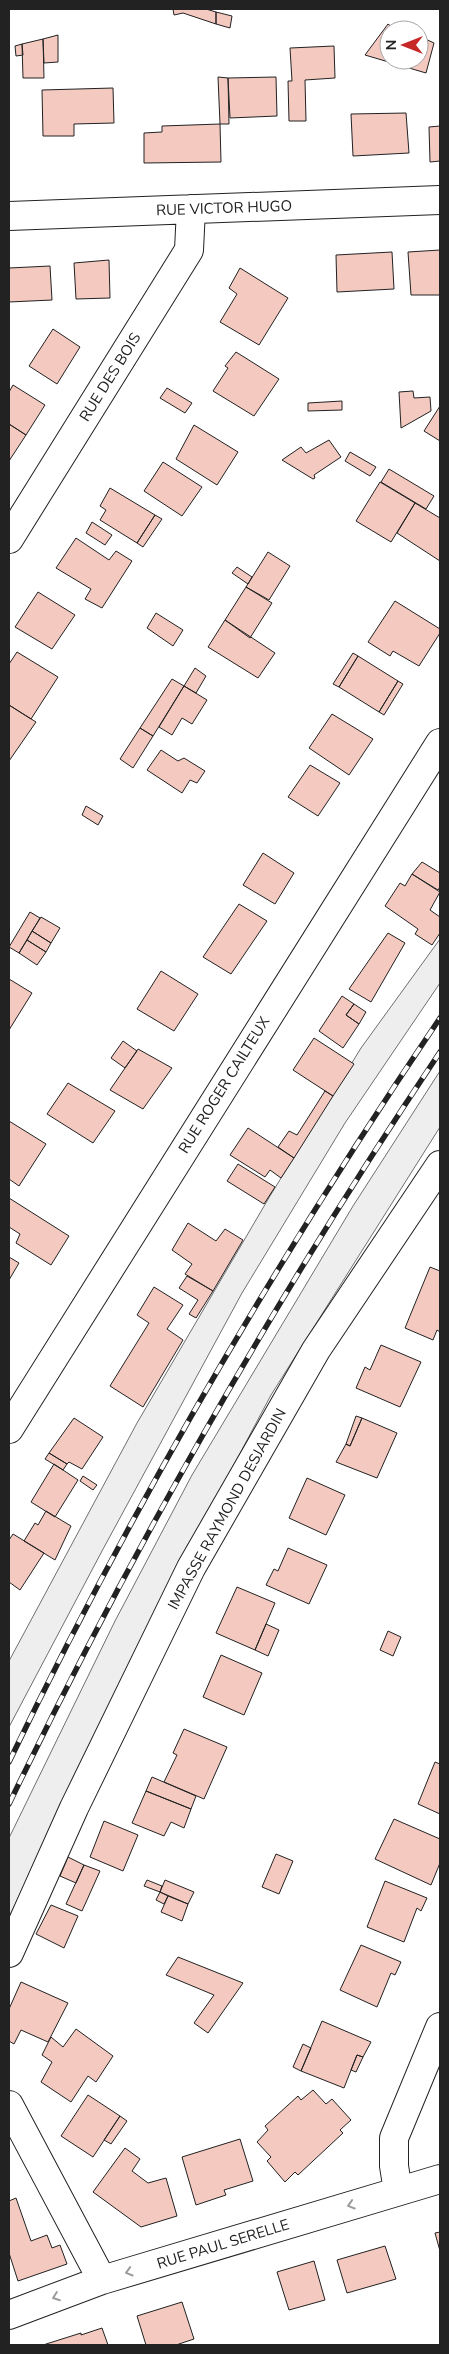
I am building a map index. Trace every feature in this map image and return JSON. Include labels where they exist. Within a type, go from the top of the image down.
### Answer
[{"type":"street","name":"RUE VICTOR HUGO","points":[[9,216],[440,200]]},
{"type":"street","name":"RUE DES BOIS","points":[[9,538],[189,250],[191,209]]},
{"type":"street","name":"RUE ROGER CAILTEUX","points":[[9,1429],[440,743]]},
{"type":"street","name":"IMPASSE RAYMOND DESJARDIN","points":[[9,1954],[74,1808],[191,1568],[316,1350],[440,1165]]},
{"type":"street","points":[[398,2191],[394,2166],[394,2138],[440,2026]]},
{"type":"street","points":[[9,2105],[102,2280]]},
{"type":"street","name":"RUE PAUL SERELLE","points":[[9,2315],[102,2280],[440,2179]]},
{"type":"shaded area","points":[[440,939],[440,983],[345,1123],[242,1293],[9,1727],[9,1661],[137,1423],[270,1196],[361,1048]]},
{"type":"shaded area","points":[[440,1071],[440,1127],[271,1395],[160,1604],[9,1917],[9,1838],[115,1621],[192,1475],[353,1206]]},
{"type":"building","points":[[173,9],[206,9],[216,12],[216,24],[183,13],[174,15]]},
{"type":"building","points":[[216,12],[232,16],[230,28],[216,24]]},
{"type":"building","points":[[58,35],[58,62],[44,63],[43,39]]},
{"type":"building","points":[[379,36],[379,59],[365,55]]},
{"type":"building","points":[[43,39],[44,78],[23,78],[22,44]]},
{"type":"building","points":[[429,41],[434,43],[429,62]]},
{"type":"building","points":[[22,44],[23,55],[16,56],[15,46]]},
{"type":"building","points":[[334,46],[335,78],[305,80],[306,121],[289,121],[288,81],[292,81],[290,48]]},
{"type":"building","points":[[416,70],[427,70],[426,73]]},
{"type":"building","points":[[218,77],[228,78],[229,124],[220,124]]},
{"type":"building","points":[[276,77],[277,116],[230,118],[228,78]]},
{"type":"building","points":[[113,88],[114,123],[74,124],[74,136],[43,136],[42,90]]},
{"type":"building","points":[[406,113],[409,153],[353,156],[351,114]]},
{"type":"building","points":[[220,124],[221,162],[144,163],[144,133],[162,132],[162,126]]},
{"type":"building","points":[[440,126],[440,161],[430,162],[429,127]]},
{"type":"building","points":[[440,250],[440,295],[411,295],[408,252]]},
{"type":"building","points":[[392,252],[394,289],[337,292],[336,255]]},
{"type":"building","points":[[109,260],[110,298],[76,299],[74,263]]},
{"type":"building","points":[[50,266],[52,300],[9,302],[9,268]]},
{"type":"building","points":[[240,268],[288,298],[259,345],[220,322],[237,294],[229,288]]},
{"type":"building","points":[[53,329],[80,347],[57,384],[29,366]]},
{"type":"building","points":[[236,352],[279,379],[254,416],[213,391],[228,368],[225,366]]},
{"type":"building","points":[[13,385],[45,405],[26,435],[9,424],[9,392]]},
{"type":"building","points":[[167,388],[192,403],[185,413],[160,398]]},
{"type":"building","points":[[413,391],[414,398],[430,397],[431,411],[401,428],[399,392]]},
{"type":"building","points":[[342,401],[342,410],[308,411],[308,403]]},
{"type":"building","points":[[440,406],[440,441],[424,431]]},
{"type":"building","points":[[9,424],[26,435],[9,461]]},
{"type":"building","points":[[194,425],[238,452],[217,485],[176,459]]},
{"type":"building","points":[[329,440],[341,457],[314,475],[315,478],[313,479],[282,460],[301,447],[306,453]]},
{"type":"building","points":[[350,452],[376,467],[370,476],[345,461]]},
{"type":"building","points":[[163,462],[202,487],[182,516],[144,491]]},
{"type":"building","points":[[389,469],[434,496],[426,509],[381,482]]},
{"type":"building","points":[[380,482],[415,503],[391,542],[356,521]]},
{"type":"building","points":[[110,488],[155,515],[137,543],[100,520],[106,510],[100,506]]},
{"type":"building","points":[[415,503],[440,518],[440,561],[397,533]]},
{"type":"building","points":[[155,515],[162,519],[143,547],[137,543]]},
{"type":"building","points":[[92,522],[112,535],[105,545],[86,533]]},
{"type":"building","points":[[76,538],[109,560],[116,551],[132,561],[102,608],[85,599],[91,589],[56,568]]},
{"type":"building","points":[[268,552],[290,566],[269,600],[246,587]]},
{"type":"building","points":[[237,567],[252,577],[248,584],[232,573]]},
{"type":"building","points":[[246,587],[272,603],[250,638],[225,620]]},
{"type":"building","points":[[38,592],[75,615],[52,649],[15,627]]},
{"type":"building","points":[[395,601],[440,629],[440,633],[419,666],[393,651],[390,656],[368,642]]},
{"type":"building","points":[[156,613],[183,630],[173,646],[147,628]]},
{"type":"building","points":[[225,620],[275,653],[258,678],[208,647]]},
{"type":"building","points":[[17,652],[58,677],[31,719],[9,705],[9,664]]},
{"type":"building","points":[[353,653],[358,656],[339,687],[333,684]]},
{"type":"building","points":[[358,656],[398,681],[379,712],[339,687]]},
{"type":"building","points":[[195,668],[206,676],[196,693],[184,686]]},
{"type":"building","points":[[172,679],[184,686],[153,736],[140,728]]},
{"type":"building","points":[[398,681],[403,684],[384,715],[379,712]]},
{"type":"building","points":[[184,686],[207,700],[192,724],[182,718],[172,735],[159,727]]},
{"type":"building","points":[[9,705],[36,722],[9,761]]},
{"type":"building","points":[[332,714],[373,739],[349,775],[309,748]]},
{"type":"building","points":[[140,728],[153,736],[133,768],[120,759]]},
{"type":"building","points":[[161,750],[178,761],[184,758],[205,771],[197,783],[190,780],[182,793],[147,770]]},
{"type":"building","points":[[310,765],[340,783],[318,816],[288,797]]},
{"type":"building","points":[[86,806],[103,816],[98,825],[82,815]]},
{"type":"building","points":[[263,853],[294,873],[275,904],[243,885]]},
{"type":"building","points":[[422,862],[440,873],[440,887],[438,890],[412,874]]},
{"type":"building","points":[[412,874],[440,892],[430,910],[440,917],[440,933],[432,945],[415,934],[418,929],[385,906],[400,883],[405,886]]},
{"type":"building","points":[[239,904],[267,921],[231,974],[203,957]]},
{"type":"building","points":[[30,912],[40,918],[19,953],[9,947]]},
{"type":"building","points":[[41,917],[60,928],[51,943],[32,931]]},
{"type":"building","points":[[32,931],[51,943],[46,952],[27,940]]},
{"type":"building","points":[[388,933],[405,943],[371,1002],[349,989]]},
{"type":"building","points":[[27,940],[46,952],[37,965],[19,953]]},
{"type":"building","points":[[161,971],[198,994],[174,1031],[137,1009]]},
{"type":"building","points":[[9,979],[32,993],[9,1030]]},
{"type":"building","points":[[342,996],[354,1004],[346,1015],[359,1024],[343,1048],[319,1031]]},
{"type":"building","points":[[354,1004],[366,1012],[359,1024],[346,1015]]},
{"type":"building","points":[[314,1038],[354,1064],[333,1096],[293,1070]]},
{"type":"building","points":[[123,1041],[137,1051],[125,1068],[111,1058]]},
{"type":"building","points":[[138,1049],[172,1068],[143,1109],[110,1090]]},
{"type":"building","points":[[68,1083],[115,1111],[93,1143],[47,1114]]},
{"type":"building","points":[[325,1091],[333,1096],[294,1158],[278,1147],[289,1131],[297,1135]]},
{"type":"building","points":[[9,1121],[46,1144],[19,1186],[9,1179]]},
{"type":"building","points":[[248,1128],[294,1158],[281,1178],[270,1170],[265,1177],[230,1155]]},
{"type":"building","points":[[238,1164],[275,1187],[264,1204],[227,1181]]},
{"type":"building","points":[[9,1198],[69,1236],[51,1265],[16,1243],[20,1234],[9,1227]]},
{"type":"building","points":[[188,1223],[216,1241],[225,1229],[243,1240],[213,1291],[185,1274],[192,1264],[172,1250]]},
{"type":"building","points":[[9,1257],[19,1263],[9,1280]]},
{"type":"building","points":[[430,1267],[440,1271],[440,1332],[437,1330],[433,1340],[405,1328]]},
{"type":"building","points":[[187,1276],[213,1291],[196,1318],[189,1314],[198,1300],[179,1288]]},
{"type":"building","points":[[154,1287],[183,1305],[167,1329],[183,1340],[143,1407],[110,1386],[149,1323],[137,1315]]},
{"type":"building","points":[[381,1345],[421,1362],[400,1407],[356,1388],[365,1367],[370,1370]]},
{"type":"building","points":[[356,1416],[362,1418],[350,1446],[346,1444]]},
{"type":"building","points":[[74,1418],[103,1437],[82,1469],[69,1462],[67,1464],[49,1453]]},
{"type":"building","points":[[362,1418],[397,1433],[377,1478],[336,1462],[346,1444],[350,1446]]},
{"type":"building","points":[[49,1453],[67,1464],[63,1470],[45,1459]]},
{"type":"building","points":[[54,1464],[78,1480],[55,1517],[31,1502]]},
{"type":"building","points":[[83,1476],[97,1485],[93,1490],[80,1481]]},
{"type":"building","points":[[307,1478],[345,1495],[326,1535],[289,1518]]},
{"type":"building","points":[[46,1511],[71,1526],[55,1560],[24,1541],[35,1523],[38,1525]]},
{"type":"building","points":[[13,1534],[44,1553],[20,1590],[9,1582],[9,1540]]},
{"type":"building","points":[[288,1548],[327,1565],[309,1604],[266,1585],[274,1569],[278,1571]]},
{"type":"building","points":[[237,1587],[275,1603],[255,1650],[216,1633]]},
{"type":"building","points":[[266,1624],[279,1630],[268,1656],[255,1650]]},
{"type":"building","points":[[388,1631],[401,1637],[393,1656],[380,1650]]},
{"type":"building","points":[[221,1655],[262,1673],[244,1715],[203,1697]]},
{"type":"building","points":[[184,1729],[227,1747],[204,1799],[164,1782],[177,1755],[173,1753]]},
{"type":"building","points":[[435,1762],[440,1764],[440,1814],[418,1804]]},
{"type":"building","points":[[152,1777],[196,1796],[191,1809],[146,1791]]},
{"type":"building","points":[[146,1791],[191,1809],[184,1828],[171,1822],[164,1836],[132,1823]]},
{"type":"building","points":[[394,1819],[440,1839],[440,1863],[431,1885],[375,1859]]},
{"type":"building","points":[[104,1821],[138,1835],[123,1871],[90,1857]]},
{"type":"building","points":[[276,1854],[293,1861],[279,1894],[262,1887]]},
{"type":"building","points":[[68,1857],[84,1865],[76,1883],[60,1876]]},
{"type":"building","points":[[84,1865],[100,1871],[82,1911],[66,1904]]},
{"type":"building","points":[[147,1880],[162,1886],[160,1892],[144,1886]]},
{"type":"building","points":[[165,1880],[194,1892],[188,1904],[160,1892]]},
{"type":"building","points":[[385,1881],[427,1898],[421,1911],[417,1908],[404,1942],[367,1927]]},
{"type":"building","points":[[160,1892],[168,1896],[164,1904],[156,1900]]},
{"type":"building","points":[[168,1896],[188,1904],[182,1921],[161,1912]]},
{"type":"building","points":[[51,1905],[78,1916],[64,1948],[36,1934]]},
{"type":"building","points":[[361,1945],[401,1962],[395,1975],[391,1973],[377,2007],[340,1990]]},
{"type":"building","points":[[178,1957],[243,1983],[208,2033],[194,2023],[214,1995],[166,1975]]},
{"type":"building","points":[[21,1982],[68,2003],[48,2042],[21,2030],[14,2044],[9,2041],[9,2009]]},
{"type":"building","points":[[322,2021],[371,2042],[363,2057],[357,2055],[344,2088],[301,2071]]},
{"type":"building","points":[[76,2029],[113,2056],[96,2082],[88,2076],[71,2102],[41,2082],[52,2062],[42,2055],[51,2037],[63,2047]]},
{"type":"building","points":[[303,2044],[311,2048],[301,2071],[293,2067]]},
{"type":"building","points":[[357,2055],[363,2057],[356,2072],[351,2070]]},
{"type":"building","points":[[313,2090],[326,2104],[332,2099],[351,2120],[340,2130],[343,2133],[298,2175],[295,2172],[285,2182],[267,2161],[271,2157],[257,2142],[268,2130],[265,2126],[298,2096],[301,2100]]},
{"type":"building","points":[[88,2095],[120,2116],[93,2157],[61,2136]]},
{"type":"building","points":[[120,2116],[127,2121],[111,2144],[104,2140]]},
{"type":"building","points":[[240,2139],[253,2181],[224,2190],[226,2195],[196,2205],[182,2157]]},
{"type":"building","points":[[125,2148],[140,2159],[132,2171],[148,2183],[166,2178],[177,2216],[141,2227],[93,2192]]},
{"type":"building","points":[[16,2198],[31,2241],[47,2235],[52,2248],[60,2245],[67,2264],[18,2281],[9,2253],[9,2201]]},
{"type":"building","points":[[440,2232],[440,2251],[435,2233]]},
{"type":"building","points":[[385,2246],[396,2279],[347,2293],[337,2260]]},
{"type":"building","points":[[314,2261],[325,2300],[289,2310],[277,2272]]},
{"type":"building","points":[[182,2302],[194,2339],[176,2345],[146,2345],[137,2316]]},
{"type":"building","points":[[102,2328],[108,2345],[43,2345],[81,2333],[81,2335]]},
{"type":"railway","points":[[9,1762],[106,1570],[211,1382],[322,1198],[440,1018]]},
{"type":"railway","points":[[9,1804],[107,1610],[211,1420],[322,1234],[440,1052]]}]
